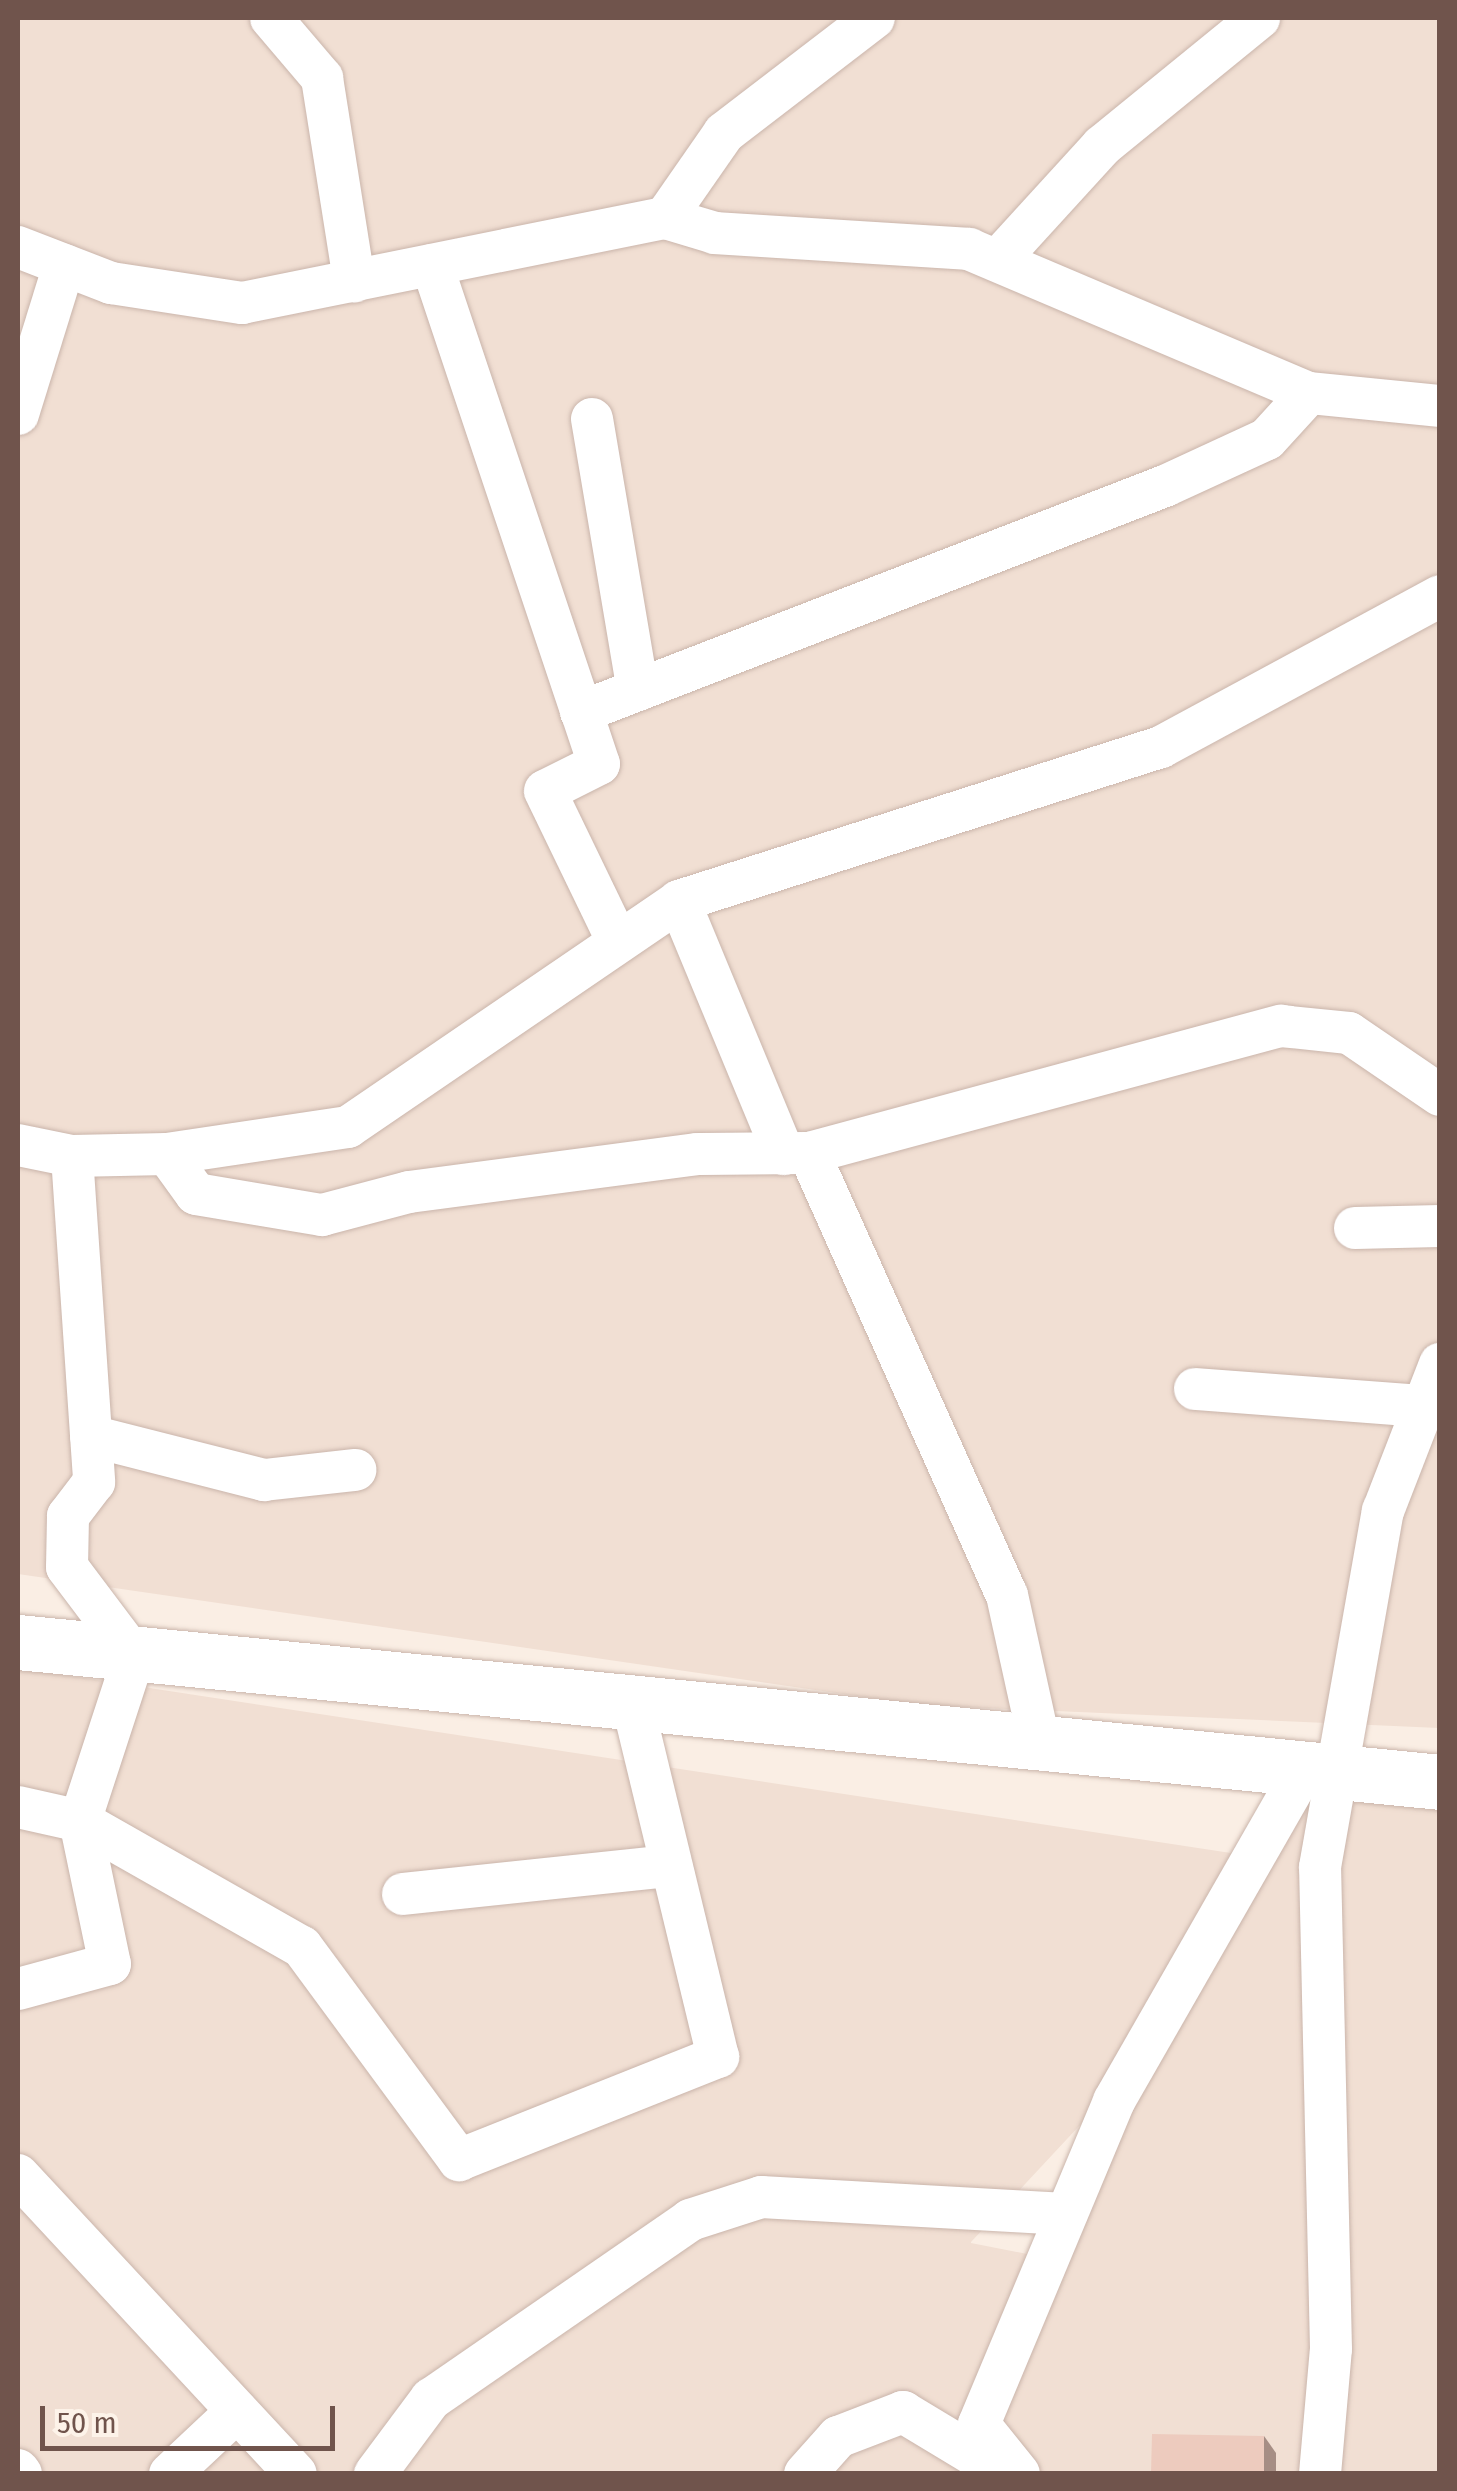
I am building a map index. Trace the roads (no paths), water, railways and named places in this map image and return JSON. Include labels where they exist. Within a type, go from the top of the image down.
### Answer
[{"type":"main road","points":[[18,1642],[1440,1782]]},
{"type":"street","points":[[271,18],[322,78],[354,281]]},
{"type":"street","points":[[666,218],[724,133],[874,18]]},
{"type":"street","points":[[998,260],[1102,146],[1259,18]]},
{"type":"street","points":[[18,247],[110,283],[242,303],[666,218],[715,233],[969,249],[1308,393],[1440,406]]},
{"type":"street","points":[[18,414],[64,265]]},
{"type":"street","points":[[432,265],[599,764],[545,791],[616,938]]},
{"type":"street","points":[[581,712],[1165,486],[1267,440],[1308,393]]},
{"type":"street","points":[[592,419],[638,690]]},
{"type":"street","points":[[18,1144],[72,1156],[167,1154],[348,1127],[616,938],[679,901],[1161,747],[1440,596]]},
{"type":"street","points":[[679,901],[1007,1595],[1040,1745]]},
{"type":"street","points":[[167,1154],[196,1194],[322,1215],[409,1192],[697,1154],[796,1154],[1281,1026],[1349,1033],[1440,1094]]},
{"type":"street","points":[[18,1989],[110,1964],[80,1822],[134,1656],[67,1567],[68,1516],[94,1482],[72,1156]]},
{"type":"street","points":[[1356,1228],[1440,1226]]},
{"type":"street","points":[[1320,2474],[1330,2348],[1320,1772],[1383,1511],[1440,1364]]},
{"type":"street","points":[[1195,1388],[1423,1406]]},
{"type":"street","points":[[90,1436],[264,1480],[355,1470]]},
{"type":"street","points":[[18,1807],[80,1822],[302,1947],[459,2160],[718,2057],[633,1705]]},
{"type":"street","points":[[1018,2474],[980,2424],[1114,2100],[1320,1772]]},
{"type":"street","points":[[403,1894],[671,1866]]},
{"type":"street","points":[[18,2175],[296,2474]]},
{"type":"street","points":[[375,2474],[432,2400],[690,2220],[761,2197],[1066,2214]]},
{"type":"street","points":[[170,2474],[237,2411]]},
{"type":"street","points":[[806,2474],[838,2437],[903,2412],[965,2442],[982,2464],[1018,2474]]}]
